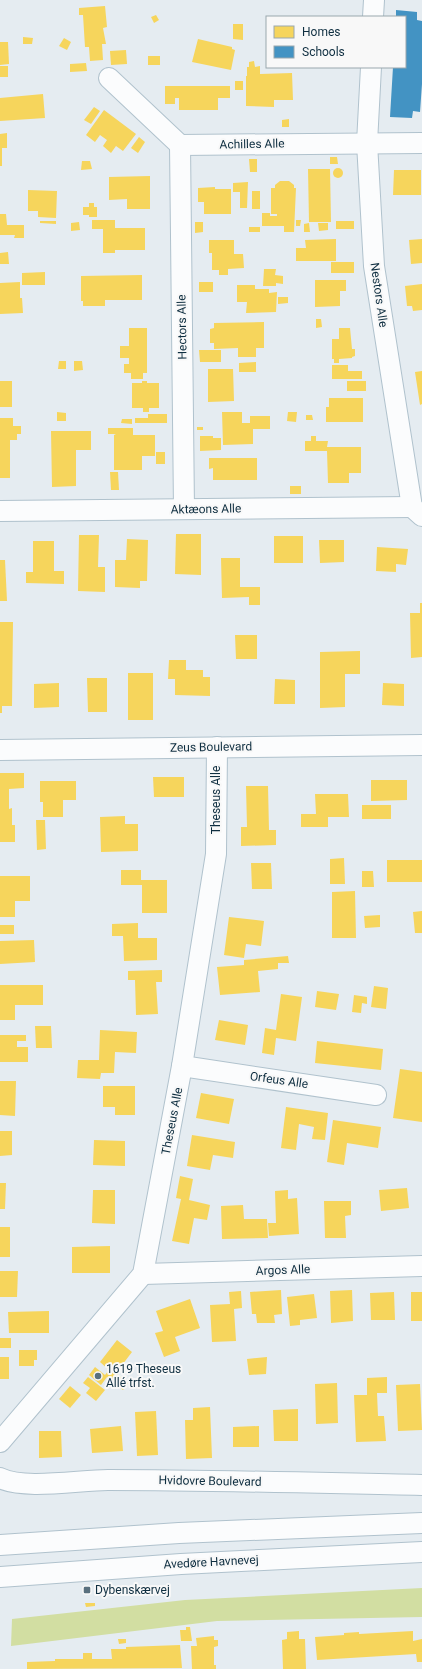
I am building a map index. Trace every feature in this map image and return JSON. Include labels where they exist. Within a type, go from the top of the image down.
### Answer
[{"type":"street","points":[[373,16],[374,0]]},
{"type":"street","name":"Nestors Alle","points":[[371,68],[367,143],[374,266],[417,511]]},
{"type":"street","points":[[109,78],[180,145]]},
{"type":"street","name":"Achilles Alle","points":[[180,145],[422,142]]},
{"type":"street","name":"Hectors Alle","points":[[180,145],[184,509]]},
{"type":"street","name":"Aktæons Alle","points":[[0,511],[184,509],[417,511]]},
{"type":"street","name":"Zeus Boulevard","points":[[0,750],[422,745]]},
{"type":"street","name":"Theseus Alle","points":[[0,1442],[143,1274],[182,1066],[216,854],[217,747]]},
{"type":"street","name":"Orfeus Alle","points":[[182,1066],[376,1094]]},
{"type":"street","name":"Argos Alle","points":[[143,1274],[422,1266]]},
{"type":"street","name":"Hvidovre Boulevard","points":[[0,1478],[6,1482],[21,1484],[106,1480],[422,1485]]},
{"type":"street","points":[[0,1545],[179,1533],[422,1523]]},
{"type":"street","name":"Avedøre Havnevej","points":[[0,1577],[181,1564],[422,1552]]},
{"type":"green space","points":[[422,1588],[422,1617],[217,1621],[11,1646],[12,1619],[185,1600]]},
{"type":"building: Homes","points":[[105,6],[107,27],[103,28],[106,44],[102,44],[103,60],[90,61],[89,47],[85,47],[83,15],[79,15],[79,8]]},
{"type":"building: Homes","points":[[156,15],[159,20],[154,23],[151,17]]},
{"type":"building: Homes","points":[[233,24],[243,24],[243,40],[233,39]]},
{"type":"building: Homes","points":[[23,37],[33,38],[32,44],[23,44]]},
{"type":"building: Homes","points":[[64,38],[71,42],[67,50],[59,46]]},
{"type":"building: Homes","points":[[198,39],[232,47],[232,49],[235,50],[231,70],[192,62]]},
{"type":"building: Homes","points":[[0,42],[8,42],[9,64],[0,65]]},
{"type":"building: Homes","points":[[126,50],[127,64],[111,65],[110,51]]},
{"type":"building: Homes","points":[[148,56],[160,56],[160,65],[148,65]]},
{"type":"building: Homes","points":[[254,61],[255,67],[260,66],[260,74],[292,73],[293,100],[274,100],[274,107],[246,106],[247,67],[249,67],[249,62]]},
{"type":"building: Homes","points":[[86,63],[87,71],[70,72],[70,64]]},
{"type":"building: Homes","points":[[0,66],[8,66],[8,77],[0,77]]},
{"type":"building: Homes","points":[[235,81],[243,81],[243,90],[235,90]]},
{"type":"building: Homes","points":[[165,86],[230,86],[230,98],[218,98],[218,110],[179,110],[179,98],[175,98],[175,104],[165,104]]},
{"type":"building: Homes","points":[[43,94],[45,118],[0,121],[0,98]]},
{"type":"building: Homes","points":[[94,107],[100,111],[91,124],[84,120]]},
{"type":"building: Homes","points":[[104,110],[136,134],[123,151],[116,146],[111,153],[103,146],[107,140],[100,135],[95,142],[86,135]]},
{"type":"building: Homes","points":[[289,119],[289,127],[282,127],[282,120]]},
{"type":"building: Homes","points":[[7,133],[7,148],[2,148],[2,166],[0,166],[0,134]]},
{"type":"building: Homes","points":[[139,137],[145,142],[138,153],[131,148]]},
{"type":"building: Homes","points":[[330,157],[337,157],[338,164],[330,164]]},
{"type":"building: Homes","points":[[249,159],[257,159],[257,172],[250,172]]},
{"type":"building: Homes","points":[[82,161],[90,161],[92,169],[81,170]]},
{"type":"building: Homes","points":[[336,168],[340,168],[342,169],[342,177],[336,178],[333,175],[333,171]]},
{"type":"building: Homes","points":[[308,169],[330,169],[331,222],[309,222]]},
{"type":"building: Homes","points":[[394,170],[421,170],[421,195],[393,195]]},
{"type":"building: Homes","points":[[150,176],[150,209],[127,209],[127,199],[109,200],[109,177]]},
{"type":"building: Homes","points":[[280,181],[289,181],[294,185],[294,188],[296,188],[294,232],[284,232],[284,226],[262,226],[262,213],[270,213],[270,216],[277,216],[277,214],[271,214],[271,188],[275,188],[275,185]]},
{"type":"building: Homes","points":[[248,182],[247,208],[240,208],[240,192],[233,192],[233,183]]},
{"type":"building: Homes","points":[[215,187],[215,189],[231,189],[231,214],[204,214],[204,202],[198,202],[198,188]]},
{"type":"building: Homes","points":[[28,190],[57,191],[56,218],[38,217],[38,211],[28,211]]},
{"type":"building: Homes","points":[[252,191],[260,191],[260,209],[252,209]]},
{"type":"building: Homes","points":[[89,203],[94,203],[94,207],[97,207],[97,217],[83,215],[83,207],[89,207]]},
{"type":"building: Homes","points":[[0,214],[6,214],[7,225],[24,225],[24,238],[14,238],[15,235],[0,235]]},
{"type":"building: Homes","points":[[92,220],[115,220],[115,228],[145,228],[145,250],[115,250],[115,253],[103,253],[103,229],[92,229]]},
{"type":"building: Homes","points":[[296,220],[301,220],[300,226],[296,226]]},
{"type":"building: Homes","points":[[40,221],[56,221],[56,224],[40,223]]},
{"type":"building: Homes","points":[[336,221],[354,221],[354,229],[336,229]]},
{"type":"building: Homes","points":[[79,222],[80,230],[71,231],[71,223]]},
{"type":"building: Homes","points":[[195,222],[203,222],[203,232],[195,233]]},
{"type":"building: Homes","points":[[309,223],[310,232],[304,232],[304,224]]},
{"type":"building: Homes","points":[[318,223],[328,223],[328,230],[319,231]]},
{"type":"building: Homes","points":[[249,227],[260,227],[260,232],[249,232]]},
{"type":"building: Homes","points":[[336,239],[336,261],[296,261],[296,248],[306,248],[305,240]]},
{"type":"building: Homes","points":[[422,239],[422,263],[411,264],[409,240]]},
{"type":"building: Homes","points":[[209,240],[234,240],[234,254],[243,254],[244,268],[228,269],[228,275],[219,275],[219,270],[212,270],[212,253],[209,253]]},
{"type":"building: Homes","points":[[8,252],[9,264],[0,264],[0,253]]},
{"type":"building: Homes","points":[[331,262],[354,262],[354,273],[331,273]]},
{"type":"building: Homes","points":[[264,269],[276,269],[275,275],[283,276],[283,284],[276,283],[276,286],[263,286]]},
{"type":"building: Homes","points":[[45,272],[45,285],[22,285],[22,273]]},
{"type":"building: Homes","points":[[142,275],[142,300],[105,300],[105,306],[83,306],[83,301],[81,301],[81,276]]},
{"type":"building: Homes","points":[[315,280],[346,280],[346,291],[340,291],[340,306],[315,307]]},
{"type":"building: Homes","points":[[20,282],[20,298],[22,298],[23,313],[0,314],[0,283]]},
{"type":"building: Homes","points":[[199,282],[213,282],[213,292],[199,292]]},
{"type":"building: Homes","points":[[422,284],[422,310],[413,311],[412,306],[407,306],[405,286]]},
{"type":"building: Homes","points":[[237,285],[255,285],[255,289],[269,289],[269,293],[277,292],[276,312],[246,313],[247,302],[237,302]]},
{"type":"building: Homes","points":[[278,297],[288,297],[288,303],[278,304]]},
{"type":"building: Homes","points":[[316,319],[321,319],[322,327],[316,328]]},
{"type":"building: Homes","points":[[264,322],[264,348],[256,348],[256,357],[238,357],[238,348],[214,349],[214,343],[210,343],[210,329],[214,328],[214,323]]},
{"type":"building: Homes","points":[[129,328],[147,328],[147,373],[143,373],[143,379],[131,379],[131,373],[124,373],[124,364],[129,364],[129,358],[120,358],[120,346],[129,346]]},
{"type":"building: Homes","points":[[339,328],[350,328],[352,349],[355,349],[355,356],[352,358],[339,359],[339,363],[334,363],[334,359],[332,359],[332,339],[339,339]]},
{"type":"building: Homes","points":[[199,350],[221,350],[221,362],[200,362]]},
{"type":"building: Homes","points":[[59,361],[66,361],[66,369],[58,369]]},
{"type":"building: Homes","points":[[74,361],[82,361],[83,370],[74,371]]},
{"type":"building: Homes","points":[[256,362],[256,372],[239,372],[239,363]]},
{"type":"building: Homes","points":[[332,365],[348,365],[348,371],[362,371],[362,379],[332,379]]},
{"type":"building: Homes","points":[[208,369],[233,369],[234,401],[208,402]]},
{"type":"building: Homes","points":[[422,371],[422,404],[420,405],[415,372]]},
{"type":"building: Homes","points":[[0,381],[12,381],[12,407],[0,407]]},
{"type":"building: Homes","points":[[142,381],[147,381],[147,383],[159,383],[159,408],[149,408],[149,412],[143,412],[143,408],[132,408],[132,383],[142,383]]},
{"type":"building: Homes","points":[[347,381],[366,381],[366,391],[347,391]]},
{"type":"building: Homes","points":[[329,398],[363,398],[363,422],[326,422],[326,407],[329,407]]},
{"type":"building: Homes","points":[[57,412],[66,413],[66,421],[57,421]]},
{"type":"building: Homes","points":[[222,412],[242,412],[242,423],[250,423],[250,416],[270,416],[270,429],[253,429],[253,444],[223,445]]},
{"type":"building: Homes","points":[[288,412],[297,412],[296,422],[287,421]]},
{"type":"building: Homes","points":[[148,414],[167,414],[167,423],[135,423],[135,418],[148,418]]},
{"type":"building: Homes","points":[[306,415],[312,415],[313,420],[306,420]]},
{"type":"building: Homes","points":[[0,418],[13,418],[13,426],[21,426],[21,434],[17,434],[17,440],[10,440],[10,478],[0,478]]},
{"type":"building: Homes","points":[[122,419],[132,419],[132,424],[121,423]]},
{"type":"building: Homes","points":[[197,427],[203,427],[203,430],[197,430]]},
{"type":"building: Homes","points":[[108,428],[133,428],[133,435],[155,435],[155,456],[142,456],[142,470],[114,470],[114,435],[116,434],[108,434]]},
{"type":"building: Homes","points":[[51,431],[91,431],[91,450],[76,450],[76,486],[52,487]]},
{"type":"building: Homes","points":[[200,436],[213,436],[213,438],[221,438],[221,450],[200,451]]},
{"type":"building: Homes","points":[[311,436],[316,436],[316,441],[328,441],[327,447],[361,447],[361,473],[349,473],[349,483],[328,483],[327,451],[305,451],[305,441],[311,441]]},
{"type":"building: Homes","points":[[156,452],[165,452],[165,464],[156,464]]},
{"type":"building: Homes","points":[[209,458],[257,458],[257,480],[213,480],[213,468],[209,469]]},
{"type":"building: Homes","points":[[110,472],[118,472],[119,490],[111,490]]},
{"type":"building: Homes","points":[[290,486],[301,486],[301,494],[290,494]]},
{"type":"building: Homes","points":[[176,534],[201,534],[201,575],[175,574]]},
{"type":"building: Homes","points":[[79,535],[99,535],[98,567],[105,567],[105,592],[78,591]]},
{"type":"building: Homes","points":[[274,536],[303,536],[303,563],[274,563]]},
{"type":"building: Homes","points":[[127,539],[148,540],[147,581],[140,581],[140,588],[115,587],[115,560],[126,560]]},
{"type":"building: Homes","points":[[319,540],[344,540],[344,562],[320,563]]},
{"type":"building: Homes","points":[[33,541],[54,541],[54,571],[64,571],[64,584],[26,583],[26,572],[33,572]]},
{"type":"building: Homes","points":[[377,547],[408,549],[406,565],[396,564],[396,572],[376,571]]},
{"type":"building: Homes","points":[[221,558],[240,558],[240,587],[260,587],[260,605],[249,605],[249,597],[222,598]]},
{"type":"building: Homes","points":[[0,560],[5,560],[7,601],[0,601]]},
{"type":"building: Homes","points":[[420,603],[422,603],[422,657],[411,658],[410,613],[420,613]]},
{"type":"building: Homes","points":[[0,622],[13,622],[12,706],[2,706],[2,713],[0,713]]},
{"type":"building: Homes","points":[[235,635],[257,635],[257,659],[236,659]]},
{"type":"building: Homes","points":[[360,651],[360,674],[345,674],[345,707],[320,708],[320,652]]},
{"type":"building: Homes","points":[[169,660],[186,660],[186,670],[203,670],[203,677],[210,677],[210,696],[175,695],[175,679],[168,679]]},
{"type":"building: Homes","points":[[128,673],[153,673],[153,720],[128,720]]},
{"type":"building: Homes","points":[[87,678],[107,678],[107,712],[88,712]]},
{"type":"building: Homes","points":[[275,679],[295,680],[295,704],[274,704]]},
{"type":"building: Homes","points":[[59,683],[59,707],[34,708],[34,684]]},
{"type":"building: Homes","points":[[383,683],[404,684],[404,706],[382,705]]},
{"type":"building: Homes","points":[[0,773],[24,773],[24,788],[9,789],[9,809],[12,808],[12,825],[15,825],[15,842],[0,842]]},
{"type":"building: Homes","points":[[153,777],[184,777],[184,797],[154,797]]},
{"type":"building: Homes","points":[[371,780],[407,780],[407,800],[371,801]]},
{"type":"building: Homes","points":[[40,781],[76,781],[76,800],[63,800],[63,817],[43,817],[43,802],[40,802]]},
{"type":"building: Homes","points":[[246,786],[268,786],[269,830],[276,830],[276,845],[241,846],[241,827],[247,827]]},
{"type":"building: Homes","points":[[315,794],[348,794],[349,817],[328,817],[328,827],[301,827],[301,814],[316,814]]},
{"type":"building: Homes","points":[[362,805],[391,805],[391,819],[362,819]]},
{"type":"building: Homes","points":[[125,816],[125,824],[138,824],[138,851],[101,852],[100,817]]},
{"type":"building: Homes","points":[[36,820],[45,820],[46,849],[37,850]]},
{"type":"building: Homes","points":[[344,858],[345,884],[330,884],[330,859]]},
{"type":"building: Homes","points":[[387,860],[422,860],[422,882],[387,882]]},
{"type":"building: Homes","points":[[251,863],[271,863],[272,889],[252,889]]},
{"type":"building: Homes","points":[[121,870],[141,870],[141,880],[167,880],[167,913],[142,913],[142,885],[121,885]]},
{"type":"building: Homes","points":[[362,871],[373,871],[374,887],[362,887]]},
{"type":"building: Homes","points":[[0,876],[30,876],[30,901],[15,901],[15,917],[0,917]]},
{"type":"building: Homes","points":[[355,891],[356,938],[332,938],[332,892]]},
{"type":"building: Homes","points":[[422,911],[422,933],[415,933],[413,912]]},
{"type":"building: Homes","points":[[380,915],[380,927],[365,928],[364,916]]},
{"type":"building: Homes","points":[[229,917],[264,921],[261,946],[246,944],[244,958],[224,955]]},
{"type":"building: Homes","points":[[138,923],[138,938],[157,938],[157,960],[124,961],[123,936],[112,936],[112,924]]},
{"type":"building: Homes","points":[[0,925],[14,925],[14,934],[0,934]]},
{"type":"building: Homes","points":[[34,940],[35,962],[0,964],[0,941]]},
{"type":"building: Homes","points":[[288,956],[289,963],[278,963],[278,969],[258,971],[260,992],[220,995],[217,967],[244,965],[244,960]]},
{"type":"building: Homes","points":[[162,970],[162,982],[156,982],[158,1014],[136,1015],[135,980],[128,980],[128,971]]},
{"type":"building: Homes","points":[[0,985],[43,985],[43,1005],[15,1005],[15,1020],[0,1020]]},
{"type":"building: Homes","points":[[374,986],[388,988],[386,1009],[371,1007]]},
{"type":"building: Homes","points":[[317,991],[339,994],[336,1010],[315,1007]]},
{"type":"building: Homes","points":[[281,994],[302,997],[296,1041],[276,1038],[274,1055],[262,1053],[265,1028],[276,1030]]},
{"type":"building: Homes","points":[[354,995],[367,997],[367,1004],[362,1003],[361,1013],[352,1012]]},
{"type":"building: Homes","points":[[219,1020],[248,1025],[245,1045],[215,1040]]},
{"type":"building: Homes","points":[[35,1026],[51,1026],[52,1048],[36,1048]]},
{"type":"building: Homes","points":[[100,1030],[137,1032],[136,1053],[115,1052],[114,1073],[101,1073],[100,1079],[77,1078],[78,1060],[99,1060]]},
{"type":"building: Homes","points":[[0,1035],[26,1035],[26,1041],[17,1041],[17,1047],[28,1047],[28,1062],[0,1062]]},
{"type":"building: Homes","points":[[317,1041],[383,1049],[381,1070],[315,1063]]},
{"type":"building: Homes","points":[[400,1069],[422,1072],[422,1122],[393,1118]]},
{"type":"building: Homes","points":[[0,1081],[16,1081],[15,1116],[0,1115]]},
{"type":"building: Homes","points":[[103,1086],[135,1086],[135,1115],[115,1115],[115,1107],[103,1107]]},
{"type":"building: Homes","points":[[201,1093],[234,1099],[229,1124],[196,1118]]},
{"type":"building: Homes","points":[[286,1107],[328,1113],[325,1140],[312,1139],[314,1127],[299,1124],[296,1150],[281,1148]]},
{"type":"building: Homes","points":[[333,1120],[381,1127],[378,1148],[347,1143],[344,1165],[327,1162]]},
{"type":"building: Homes","points":[[0,1131],[12,1131],[12,1155],[0,1156]]},
{"type":"building: Homes","points":[[192,1135],[235,1142],[233,1158],[213,1155],[210,1170],[187,1166]]},
{"type":"building: Homes","points":[[94,1140],[125,1141],[125,1166],[93,1165]]},
{"type":"building: Homes","points":[[180,1176],[193,1179],[189,1200],[210,1205],[207,1220],[194,1218],[189,1244],[172,1241],[181,1199],[176,1198]]},
{"type":"building: Homes","points":[[0,1183],[6,1183],[5,1209],[0,1209]]},
{"type":"building: Homes","points":[[407,1188],[409,1208],[381,1211],[379,1190]]},
{"type":"building: Homes","points":[[93,1190],[115,1190],[115,1224],[92,1223]]},
{"type":"building: Homes","points":[[288,1190],[288,1199],[297,1198],[299,1234],[269,1236],[268,1223],[276,1223],[275,1191]]},
{"type":"building: Homes","points":[[324,1201],[351,1201],[351,1215],[345,1216],[346,1238],[325,1238]]},
{"type":"building: Homes","points":[[243,1205],[244,1219],[267,1219],[268,1238],[222,1239],[221,1206]]},
{"type":"building: Homes","points":[[0,1227],[10,1227],[10,1257],[0,1257]]},
{"type":"building: Homes","points":[[110,1246],[110,1273],[72,1273],[72,1247]]},
{"type":"building: Homes","points":[[0,1271],[18,1271],[17,1297],[0,1297]]},
{"type":"building: Homes","points":[[281,1290],[282,1314],[274,1315],[275,1323],[257,1323],[256,1314],[252,1314],[250,1292]]},
{"type":"building: Homes","points":[[352,1290],[353,1321],[331,1323],[330,1291]]},
{"type":"building: Homes","points":[[241,1291],[242,1308],[234,1309],[236,1341],[212,1342],[210,1305],[230,1304],[229,1292]]},
{"type":"building: Homes","points":[[394,1292],[395,1320],[371,1320],[370,1293]]},
{"type":"building: Homes","points":[[411,1292],[422,1292],[422,1321],[411,1321]]},
{"type":"building: Homes","points":[[314,1294],[317,1318],[300,1320],[300,1325],[290,1326],[287,1297]]},
{"type":"building: Homes","points":[[190,1299],[200,1328],[175,1337],[180,1351],[164,1357],[155,1333],[163,1331],[156,1311]]},
{"type":"building: Homes","points":[[49,1311],[49,1333],[9,1333],[8,1312]]},
{"type":"building: Homes","points":[[0,1338],[11,1338],[11,1348],[0,1348]]},
{"type":"building: Homes","points":[[117,1340],[132,1352],[116,1373],[128,1383],[123,1390],[107,1377],[101,1385],[89,1375],[95,1367],[105,1375],[109,1370],[100,1362]]},
{"type":"building: Homes","points":[[19,1350],[37,1350],[37,1360],[34,1360],[34,1366],[19,1366]]},
{"type":"building: Homes","points":[[0,1357],[9,1357],[9,1379],[0,1379]]},
{"type":"building: Homes","points":[[267,1357],[266,1374],[249,1375],[247,1359]]},
{"type":"building: Homes","points":[[88,1377],[105,1390],[96,1401],[86,1393],[90,1388],[83,1383]]},
{"type":"building: Homes","points":[[387,1377],[387,1393],[377,1393],[378,1416],[384,1416],[386,1441],[356,1442],[354,1395],[367,1395],[367,1378]]},
{"type":"building: Homes","points":[[337,1383],[338,1423],[316,1424],[315,1384]]},
{"type":"building: Homes","points":[[420,1384],[422,1430],[398,1431],[396,1385]]},
{"type":"building: Homes","points":[[70,1386],[81,1395],[70,1408],[59,1399]]},
{"type":"building: Homes","points":[[210,1407],[212,1458],[186,1459],[185,1420],[193,1420],[193,1408]]},
{"type":"building: Homes","points":[[298,1409],[298,1441],[274,1441],[273,1410]]},
{"type":"building: Homes","points":[[156,1411],[158,1455],[137,1456],[135,1412]]},
{"type":"building: Homes","points":[[121,1426],[123,1451],[92,1453],[90,1429]]},
{"type":"building: Homes","points":[[259,1426],[259,1447],[233,1447],[233,1427]]},
{"type":"building: Homes","points":[[39,1431],[61,1431],[62,1457],[39,1458]]},
{"type":"building: Homes","points":[[85,1603],[95,1603],[95,1606],[86,1607]]},
{"type":"building: Homes","points":[[186,1627],[190,1627],[192,1641],[181,1641],[180,1630],[186,1630]]},
{"type":"building: Homes","points":[[299,1631],[299,1639],[305,1639],[306,1669],[283,1669],[282,1640],[287,1639],[287,1632]]},
{"type":"building: Homes","points":[[413,1631],[413,1641],[422,1639],[422,1662],[417,1662],[416,1654],[317,1660],[315,1637],[344,1635],[344,1633],[359,1632],[359,1634]]},
{"type":"building: Homes","points":[[214,1636],[214,1640],[218,1640],[218,1646],[214,1647],[214,1665],[216,1665],[216,1669],[192,1669],[191,1646],[197,1646],[196,1638]]},
{"type":"building: Homes","points":[[118,1639],[126,1639],[126,1643],[119,1644]]},
{"type":"building: Homes","points":[[180,1645],[182,1668],[27,1669],[27,1662],[55,1661],[55,1659],[83,1659],[83,1653],[92,1653],[92,1659],[112,1659],[111,1649]]},
{"type":"building: Schools","points":[[396,10],[417,12],[417,20],[422,21],[422,84],[420,112],[413,111],[412,118],[390,117],[393,68],[406,68],[406,16],[396,16]]},
{"type":"place","name":"1619 Theseus Allé trfst.","points":[[98,1376]]},
{"type":"place","name":"Dybenskærvej","points":[[87,1590]]}]
